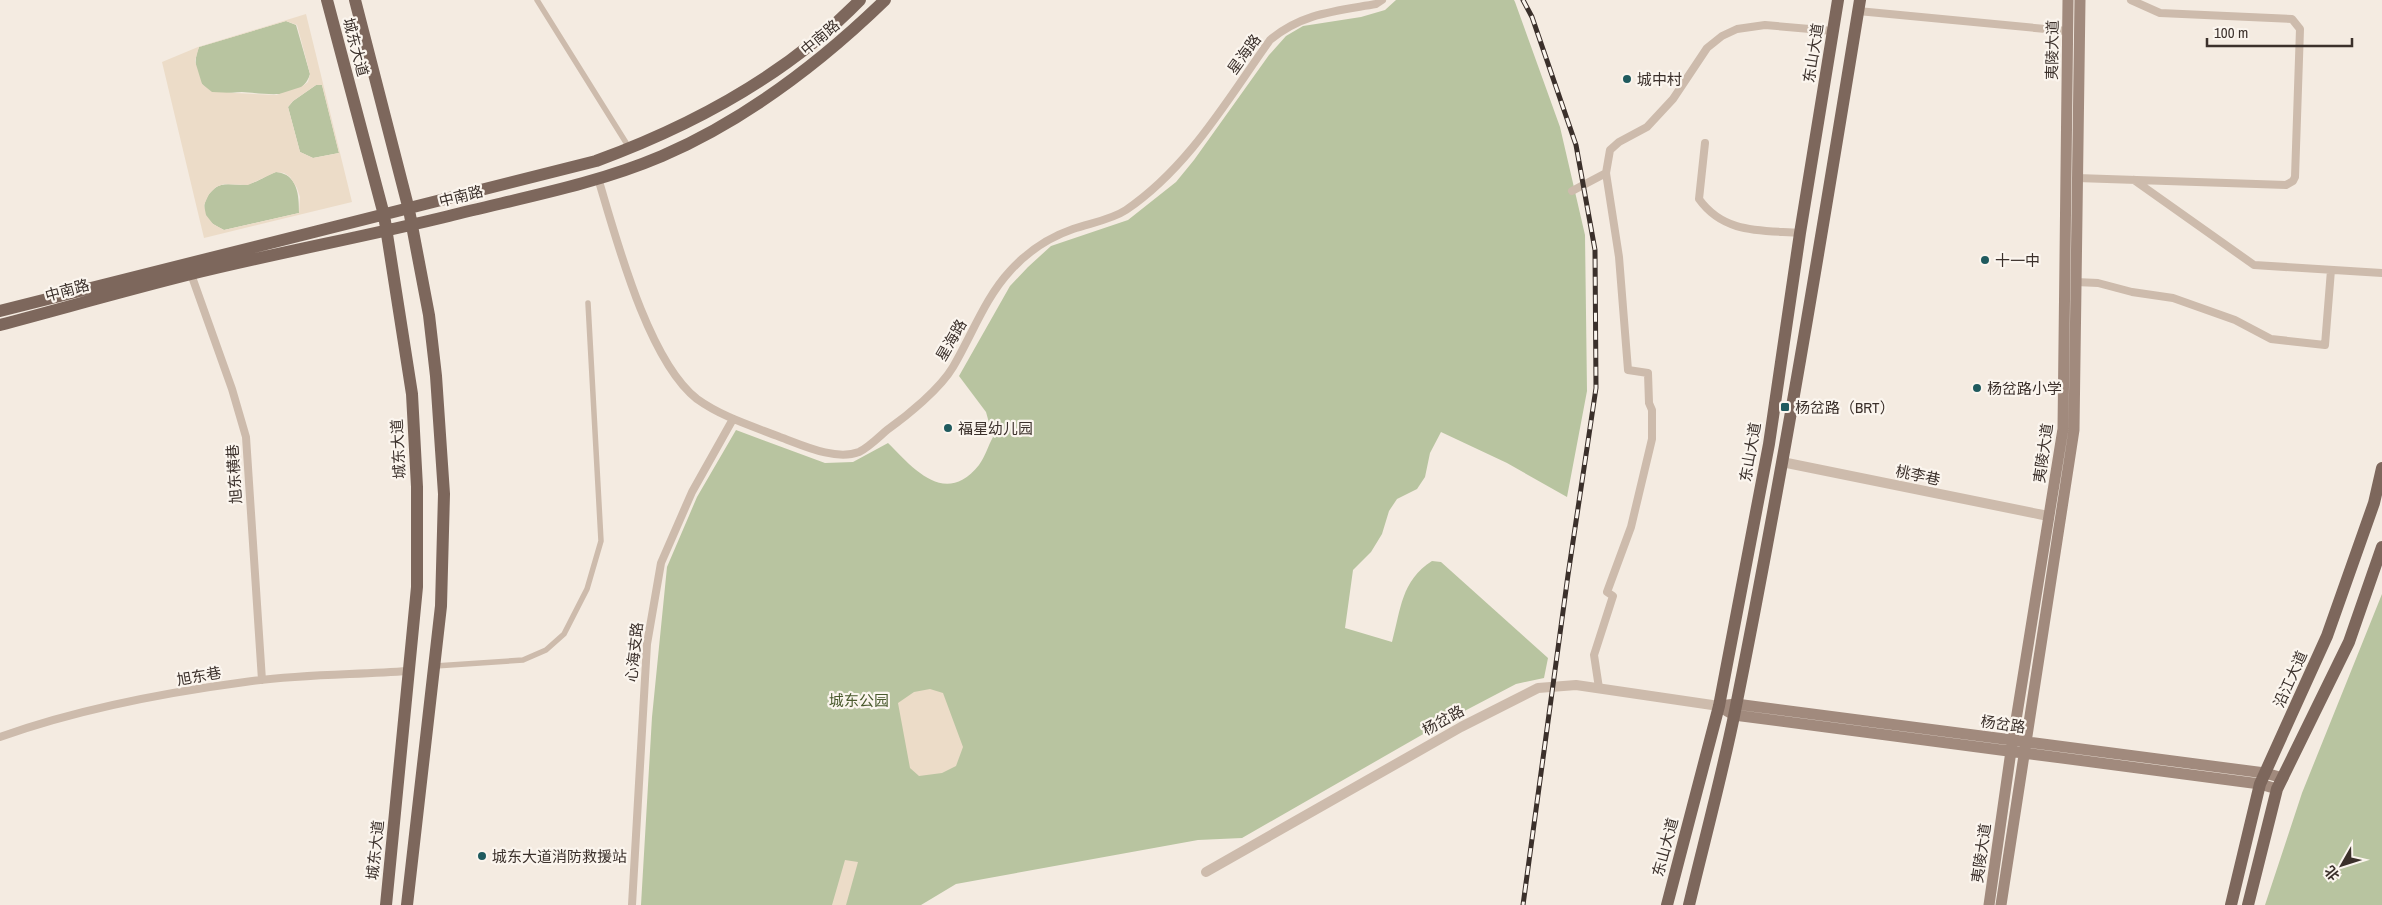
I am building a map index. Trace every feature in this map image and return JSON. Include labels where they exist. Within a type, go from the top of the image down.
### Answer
[{"type":"main road","name":"城东大道","points":[[326,0],[384,216],[412,394],[418,538],[417,587],[386,905]]},
{"type":"main road","name":"城东大道","points":[[355,0],[412,225],[428,315],[436,376],[444,494],[441,606],[407,905]]},
{"type":"main road","name":"中南路","points":[[0,311],[409,210],[596,161],[630,149],[697,118],[753,85],[808,47],[860,0]]},
{"type":"main road","name":"中南路","points":[[0,325],[191,274],[412,225],[598,178],[662,156],[758,104],[816,63],[885,0]]},
{"type":"main road","name":"东山大道","points":[[1668,905],[1719,706],[1769,444],[1800,233],[1838,0]]},
{"type":"main road","name":"夷陵大道","points":[[1989,905],[2012,746],[2063,429],[2068,0]]},
{"type":"main road","name":"夷陵大道","points":[[2001,905],[2074,430],[2080,0]]},
{"type":"main road","points":[[1689,905],[1735,710],[1782,462],[1837,148],[1859,5]]},
{"type":"main road","name":"沿江大道","points":[[2231,905],[2263,778],[2327,636],[2374,503],[2382,468]]},
{"type":"main road","points":[[2248,905],[2280,784],[2349,642],[2382,547]]},
{"type":"main road","name":"杨岔路","points":[[1719,706],[1735,710],[2263,778],[2280,784]]},
{"type":"street","points":[[537,0],[630,149]]},
{"type":"street","name":"星海路","points":[[598,178],[621,254],[660,352],[680,382],[695,397],[712,409],[733,419],[826,454],[858,452],[896,423],[951,370],[988,303],[1010,270],[1043,243],[1070,230],[1123,212],[1150,192],[1171,172],[1189,154],[1270,40],[1286,27],[1304,19],[1376,4],[1382,0]]},
{"type":"street","points":[[2077,178],[2286,185],[2293,182],[2296,177],[2300,30],[2292,19],[2160,13],[2131,0]]},
{"type":"street","points":[[1859,5],[2068,30]]},
{"type":"street","points":[[1599,688],[1594,655],[1613,596],[1607,592],[1631,527],[1652,439],[1652,410],[1649,403],[1648,373],[1628,370],[1620,257],[1606,173],[1610,150],[1619,142],[1647,127],[1673,99],[1707,48],[1722,36],[1737,29],[1765,25],[1833,30]]},
{"type":"street","points":[[1705,143],[1699,199],[1706,209],[1718,220],[1733,226],[1800,233]]},
{"type":"street","points":[[1572,191],[1606,173]]},
{"type":"street","points":[[2134,180],[2254,265],[2382,273]]},
{"type":"street","points":[[2076,282],[2098,283],[2132,292],[2173,298],[2196,308],[2235,320],[2271,339],[2325,345],[2331,270]]},
{"type":"street","name":"旭东横巷","points":[[191,274],[232,390],[246,437],[262,680]]},
{"type":"street","points":[[434,666],[523,660],[546,650],[564,634],[587,589],[601,541],[588,303]]},
{"type":"street","name":"心海支路","points":[[632,905],[647,644],[661,563],[692,492],[733,419]]},
{"type":"street","name":"桃李巷","points":[[1782,462],[2048,516]]},
{"type":"street","name":"旭东巷","points":[[0,737],[65,717],[128,702],[262,680],[408,671]]},
{"type":"street","name":"杨岔路","points":[[1206,872],[1461,727],[1538,688],[1576,685],[1719,706]]},
{"type":"green space","name":"城东公园","points":[[1396,0],[1514,0],[1515,2],[1560,127],[1585,235],[1587,391],[1567,497],[1507,463],[1441,432],[1430,453],[1425,477],[1417,489],[1397,499],[1389,511],[1382,534],[1371,552],[1353,570],[1345,628],[1392,642],[1400,607],[1414,577],[1432,561],[1441,562],[1548,658],[1544,678],[1516,684],[1453,717],[1242,838],[1198,840],[956,884],[921,905],[641,905],[652,717],[667,567],[697,497],[736,430],[825,463],[853,462],[888,443],[908,463],[930,480],[954,483],[966,477],[979,465],[993,437],[986,412],[959,376],[1010,286],[1051,246],[1128,220],[1176,182],[1194,160],[1269,55],[1286,36],[1303,26],[1361,17],[1385,10]]},
{"type":"green space","points":[[286,21],[296,25],[310,74],[306,83],[299,89],[281,94],[218,93],[211,92],[202,84],[196,66],[199,47]]},
{"type":"green space","points":[[316,85],[322,85],[339,153],[313,158],[300,152],[288,107],[293,101]]},
{"type":"green space","points":[[276,172],[289,177],[293,181],[298,193],[299,213],[224,230],[209,221],[204,207],[207,197],[213,189],[224,184],[241,185],[252,183]]},
{"type":"green space","points":[[2382,594],[2382,905],[2265,905],[2302,793]]},
{"type":"shaded area","points":[[306,14],[352,202],[204,238],[162,62],[198,47]],"holes":[[[286,21],[297,25],[310,74],[308,82],[301,87],[276,95],[212,92],[202,84],[195,61],[199,47]],[[316,85],[322,85],[339,153],[313,158],[300,152],[288,107],[293,101]],[[276,172],[284,173],[290,177],[297,188],[300,197],[299,213],[224,230],[213,224],[206,215],[204,205],[209,194],[216,187],[224,184],[248,185]]]},
{"type":"shaded area","points":[[930,689],[943,693],[963,747],[956,766],[942,773],[919,776],[910,768],[898,703],[914,692]]},
{"type":"shaded area","points":[[845,860],[858,862],[846,905],[832,905]]},
{"type":"railway","points":[[1523,0],[1532,17],[1576,145],[1595,250],[1596,388],[1568,575],[1523,905]]},
{"type":"place","name":"城中村","points":[[1627,79]]},
{"type":"place","name":"十一中","points":[[1985,260]]},
{"type":"place","name":"杨岔路小学","points":[[1977,388]]},
{"type":"place","name":"杨岔路（BRT）","points":[[1785,407]]},
{"type":"place","name":"福星幼儿园","points":[[948,428]]},
{"type":"place","name":"城东大道消防救援站","points":[[482,856]]}]
